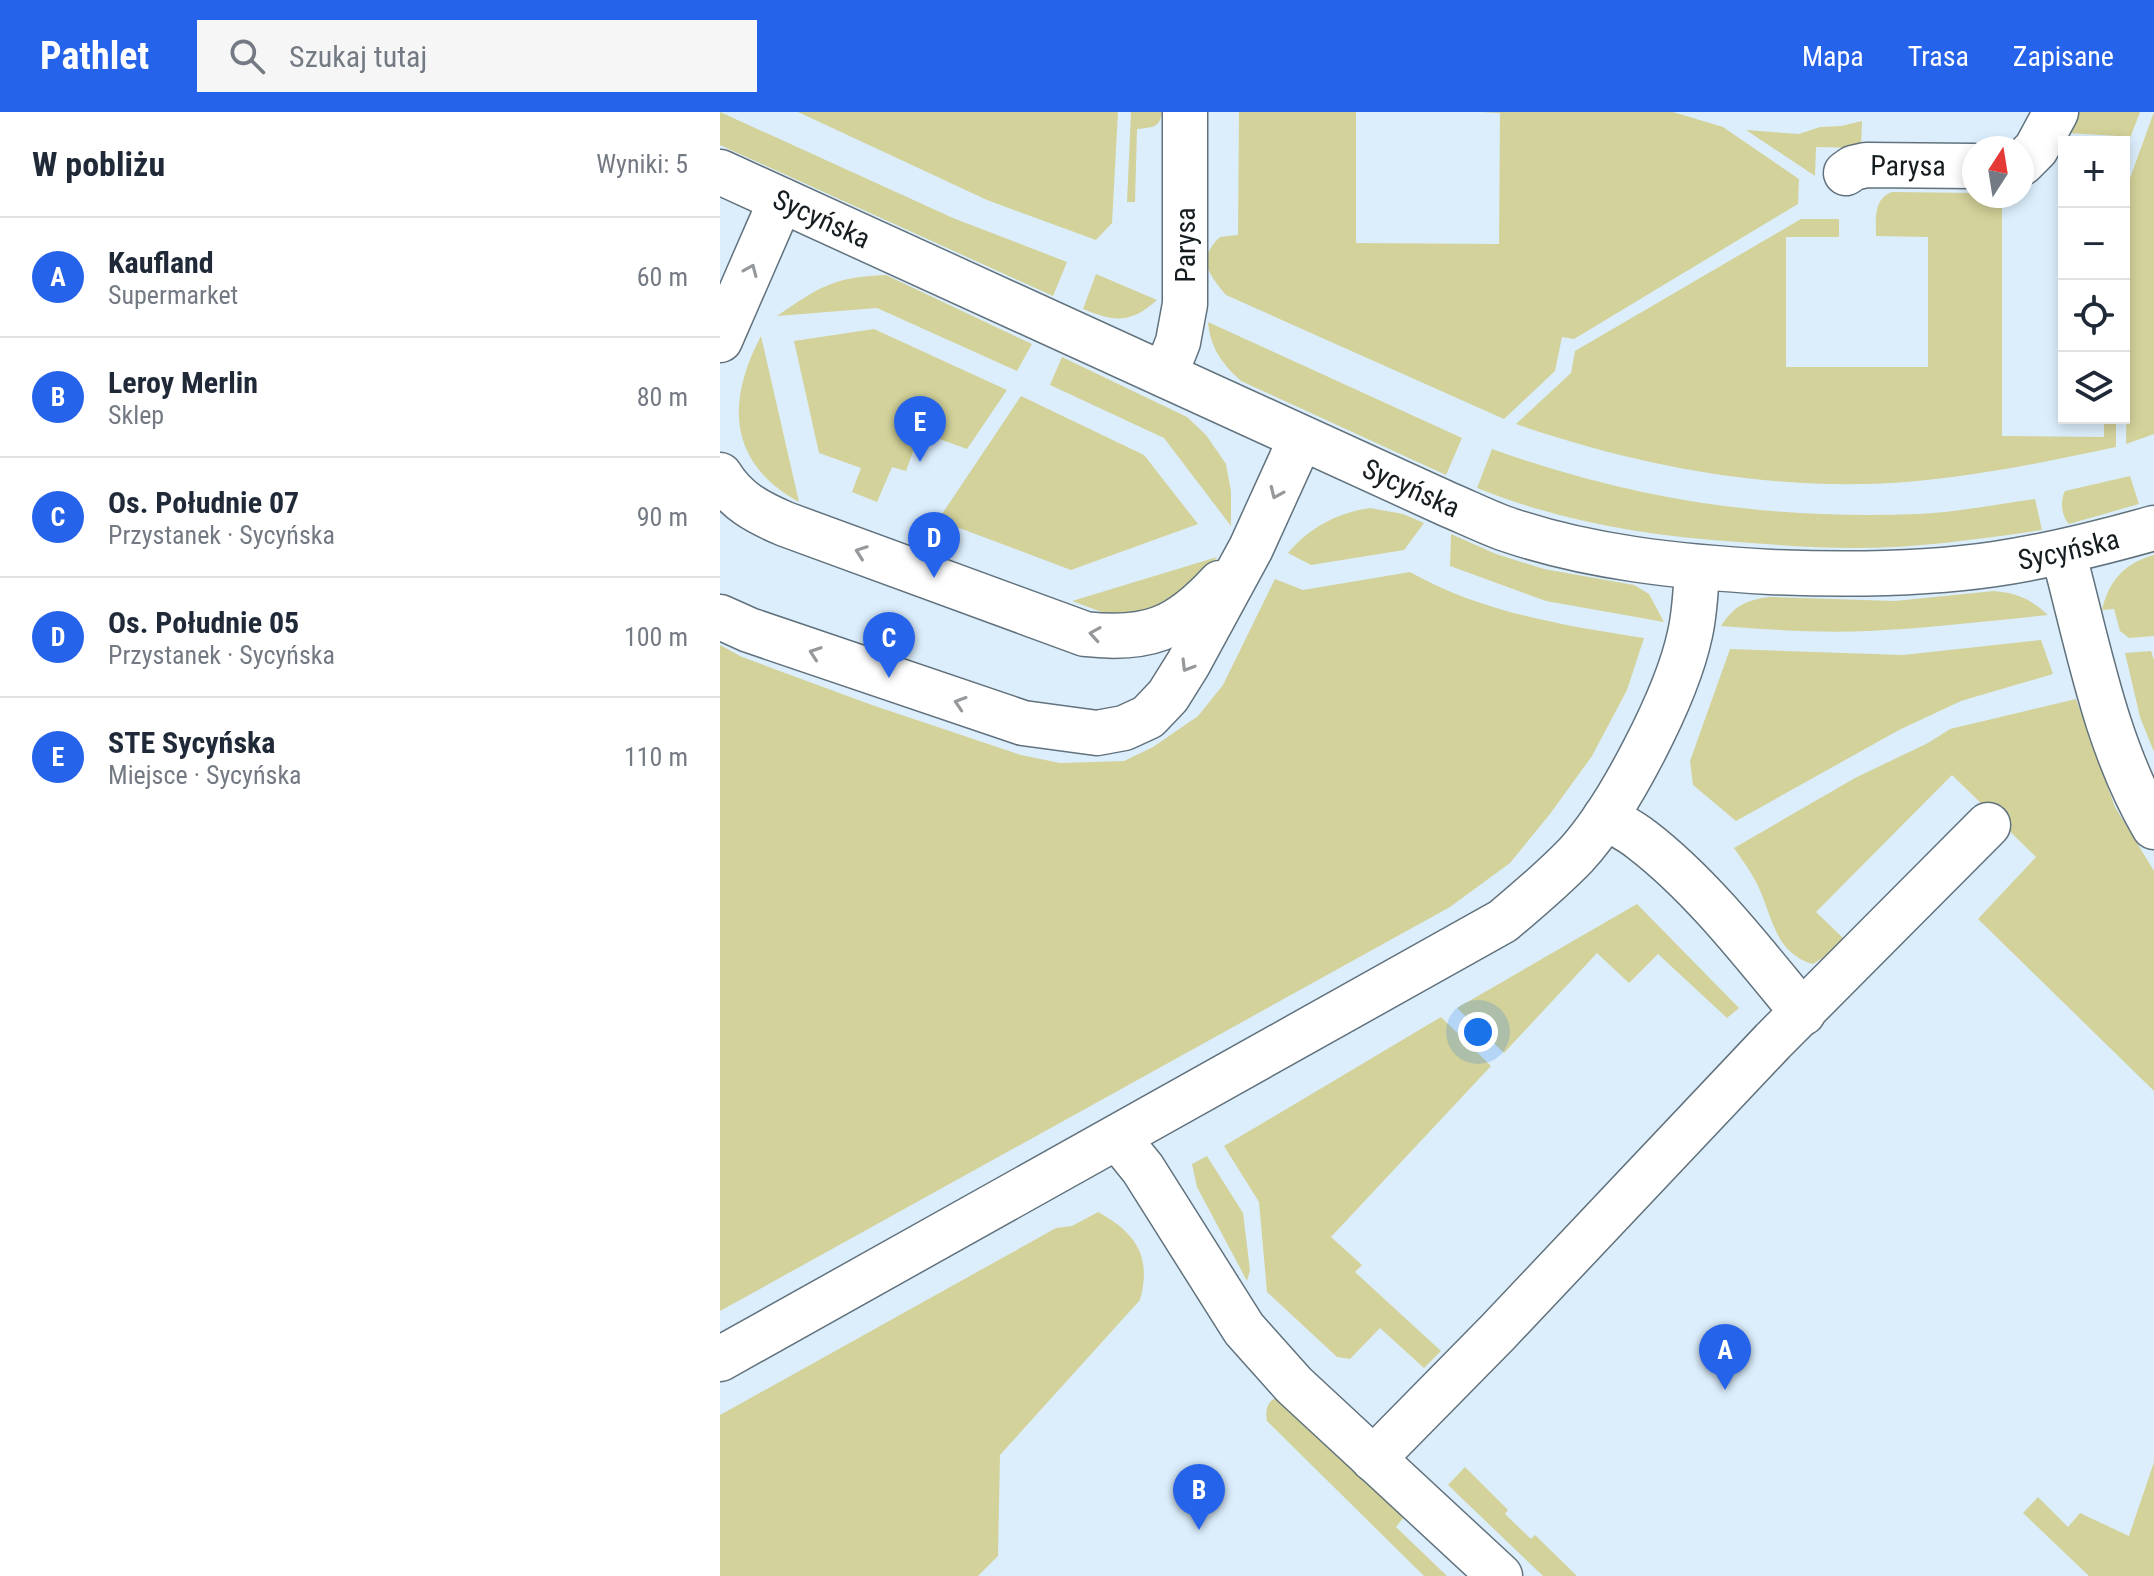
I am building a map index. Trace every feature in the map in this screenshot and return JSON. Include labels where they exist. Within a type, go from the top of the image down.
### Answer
[{"type":"street","name":"Parysa","points":[[1165,375],[1178,342],[1185,304],[1185,112]]},
{"type":"street","points":[[2034,151],[2056,112]]},
{"type":"street","name":"Parysa","points":[[1846,173],[1866,165],[1962,166]]},
{"type":"street","name":"Sycyńska","points":[[720,172],[1504,528],[1624,558],[1697,567],[1802,573],[1898,573],[1993,565],[2063,552],[2154,528]]},
{"type":"street","points":[[720,340],[781,200]]},
{"type":"street","points":[[720,617],[749,630],[1023,723],[1097,733],[1124,728],[1148,717],[1168,696],[1251,548],[1301,438]]},
{"type":"street","points":[[720,475],[735,496],[785,524],[1085,634],[1110,637],[1132,635],[1154,632],[1173,624],[1197,608],[1251,548]]},
{"type":"street","points":[[2063,552],[2112,732],[2154,827]]},
{"type":"street","points":[[720,1359],[1503,921],[1578,853],[1605,817],[1641,754],[1678,674],[1690,634],[1697,567]]},
{"type":"street","points":[[1605,817],[1641,839],[1674,869],[1736,933],[1803,1013]]},
{"type":"street","points":[[1373,1459],[1497,1333],[1773,1041],[1988,825]]},
{"type":"street","points":[[1118,1138],[1143,1169],[1244,1329],[1294,1385],[1500,1576]]},
{"type":"shaded area","points":[[720,112],[953,218],[1067,262],[1053,296],[720,145]]},
{"type":"shaded area","points":[[798,112],[1118,112],[1112,223],[1096,240],[987,200]]},
{"type":"shaded area","points":[[1131,112],[1162,112],[1157,124],[1137,129],[1135,202],[1127,202]]},
{"type":"shaded area","points":[[1239,112],[1356,112],[1356,243],[1499,244],[1500,113],[1480,112],[1673,112],[1723,127],[1799,179],[1798,204],[1574,339],[1562,337],[1555,371],[1504,419],[1226,295],[1210,273],[1207,260],[1208,253],[1220,237],[1238,235]]},
{"type":"shaded area","points":[[2075,112],[2140,112],[2130,138],[2068,133]]},
{"type":"shaded area","points":[[2154,112],[2154,434],[2126,444],[2126,424],[2130,424],[2130,178]]},
{"type":"shaded area","points":[[1862,121],[1861,148],[1816,147],[1815,176],[1746,130],[1799,134],[1820,127]]},
{"type":"shaded area","points":[[1892,192],[1962,193],[1962,208],[2002,208],[2002,436],[2104,437],[2104,424],[2116,424],[2116,447],[2011,468],[1933,479],[1856,484],[1807,483],[1708,473],[1659,464],[1516,424],[1571,373],[1575,351],[1801,219],[1839,219],[1839,237],[1786,237],[1786,367],[1928,367],[1928,237],[1876,236],[1876,216],[1881,199]]},
{"type":"shaded area","points":[[1096,274],[1157,300],[1139,313],[1122,318],[1083,309]]},
{"type":"shaded area","points":[[886,275],[1032,344],[1017,371],[877,308],[777,316],[827,285],[852,278]]},
{"type":"shaded area","points":[[1208,322],[1462,438],[1446,475],[1241,381],[1218,354]]},
{"type":"shaded area","points":[[874,329],[1007,390],[967,449],[920,432],[906,471],[892,467],[877,502],[852,492],[861,468],[819,453],[794,341]]},
{"type":"shaded area","points":[[761,336],[799,502],[758,469],[740,429],[742,384]]},
{"type":"shaded area","points":[[1062,357],[1187,417],[1206,435],[1226,464],[1231,491],[1231,526],[1164,438],[1050,385]]},
{"type":"shaded area","points":[[1021,396],[1144,455],[1198,524],[1071,570],[938,520]]},
{"type":"shaded area","points":[[1492,449],[1598,482],[1650,494],[1755,510],[1808,514],[1919,514],[2035,499],[2042,530],[1878,548],[1811,547],[1671,536],[1573,518],[1477,488]]},
{"type":"shaded area","points":[[2130,476],[2139,504],[2069,524],[2066,521],[2062,508],[2065,491]]},
{"type":"shaded area","points":[[1370,508],[1403,514],[1424,523],[1404,550],[1311,565],[1288,553],[1305,536],[1325,523],[1346,513]]},
{"type":"shaded area","points":[[1451,534],[1496,554],[1544,569],[1634,585],[1649,594],[1664,622],[1546,601],[1450,566]]},
{"type":"shaded area","points":[[2154,555],[2154,636],[2129,638],[2120,631],[2114,609],[2102,610],[2105,599],[2120,574]]},
{"type":"shaded area","points":[[1217,557],[1198,582],[1167,605],[1131,614],[1107,614],[1072,601]]},
{"type":"shaded area","points":[[1410,572],[1465,598],[1524,616],[1644,638],[1627,690],[1592,756],[1510,863],[1450,907],[720,1311],[720,645],[742,657],[872,705],[1021,755],[1060,763],[1124,761],[1153,747],[1198,716],[1223,685],[1275,579],[1303,590]]},
{"type":"shaded area","points":[[1994,591],[2023,598],[2048,615],[1869,631],[1795,631],[1721,626],[1741,605],[1770,597],[1895,601]]},
{"type":"shaded area","points":[[2041,640],[2053,674],[1961,701],[1899,730],[1736,821],[1693,785],[1690,761],[1730,649],[1903,655]]},
{"type":"shaded area","points":[[2151,651],[2154,660],[2154,752],[2140,717],[2125,653]]},
{"type":"shaded area","points":[[2076,699],[2115,807],[2154,871],[2154,1091],[1978,919],[2036,857],[1952,775],[1816,912],[1843,938],[1813,964],[1799,958],[1781,941],[1755,880],[1734,848],[1855,778],[1950,729]]},
{"type":"shaded area","points":[[1637,904],[1739,1008],[1727,1018],[1658,954],[1629,983],[1597,953],[1504,1053],[1457,1008]]},
{"type":"shaded area","points":[[1441,1017],[1491,1066],[1331,1237],[1362,1265],[1355,1272],[1441,1351],[1424,1368],[1380,1328],[1350,1359],[1337,1357],[1267,1292],[1259,1202],[1224,1146]]},
{"type":"shaded area","points":[[1207,1156],[1243,1213],[1250,1270],[1247,1281],[1197,1187],[1192,1164]]},
{"type":"shaded area","points":[[1098,1212],[1122,1228],[1138,1247],[1144,1271],[1140,1300],[1000,1455],[998,1556],[978,1576],[720,1576],[720,1415],[1056,1228],[1072,1226]]},
{"type":"shaded area","points":[[1279,1396],[1404,1517],[1396,1527],[1447,1576],[1424,1576],[1267,1421],[1268,1406]]},
{"type":"shaded area","points":[[2154,1462],[2154,1576],[2089,1576],[2023,1513],[2038,1497],[2068,1527],[2080,1513],[2129,1536]]},
{"type":"shaded area","points":[[1465,1467],[1508,1510],[1505,1514],[1531,1539],[1535,1535],[1577,1576],[1543,1576],[1448,1485]]},
{"type":"place","name":"STE Sycyńska","points":[[920,462]]},
{"type":"place","name":"Os. Południe 05","points":[[934,578]]},
{"type":"place","name":"Os. Południe 07","points":[[889,678]]},
{"type":"place","name":"Kaufland","points":[[1725,1390]]},
{"type":"place","name":"Leroy Merlin","points":[[1199,1530]]}]
